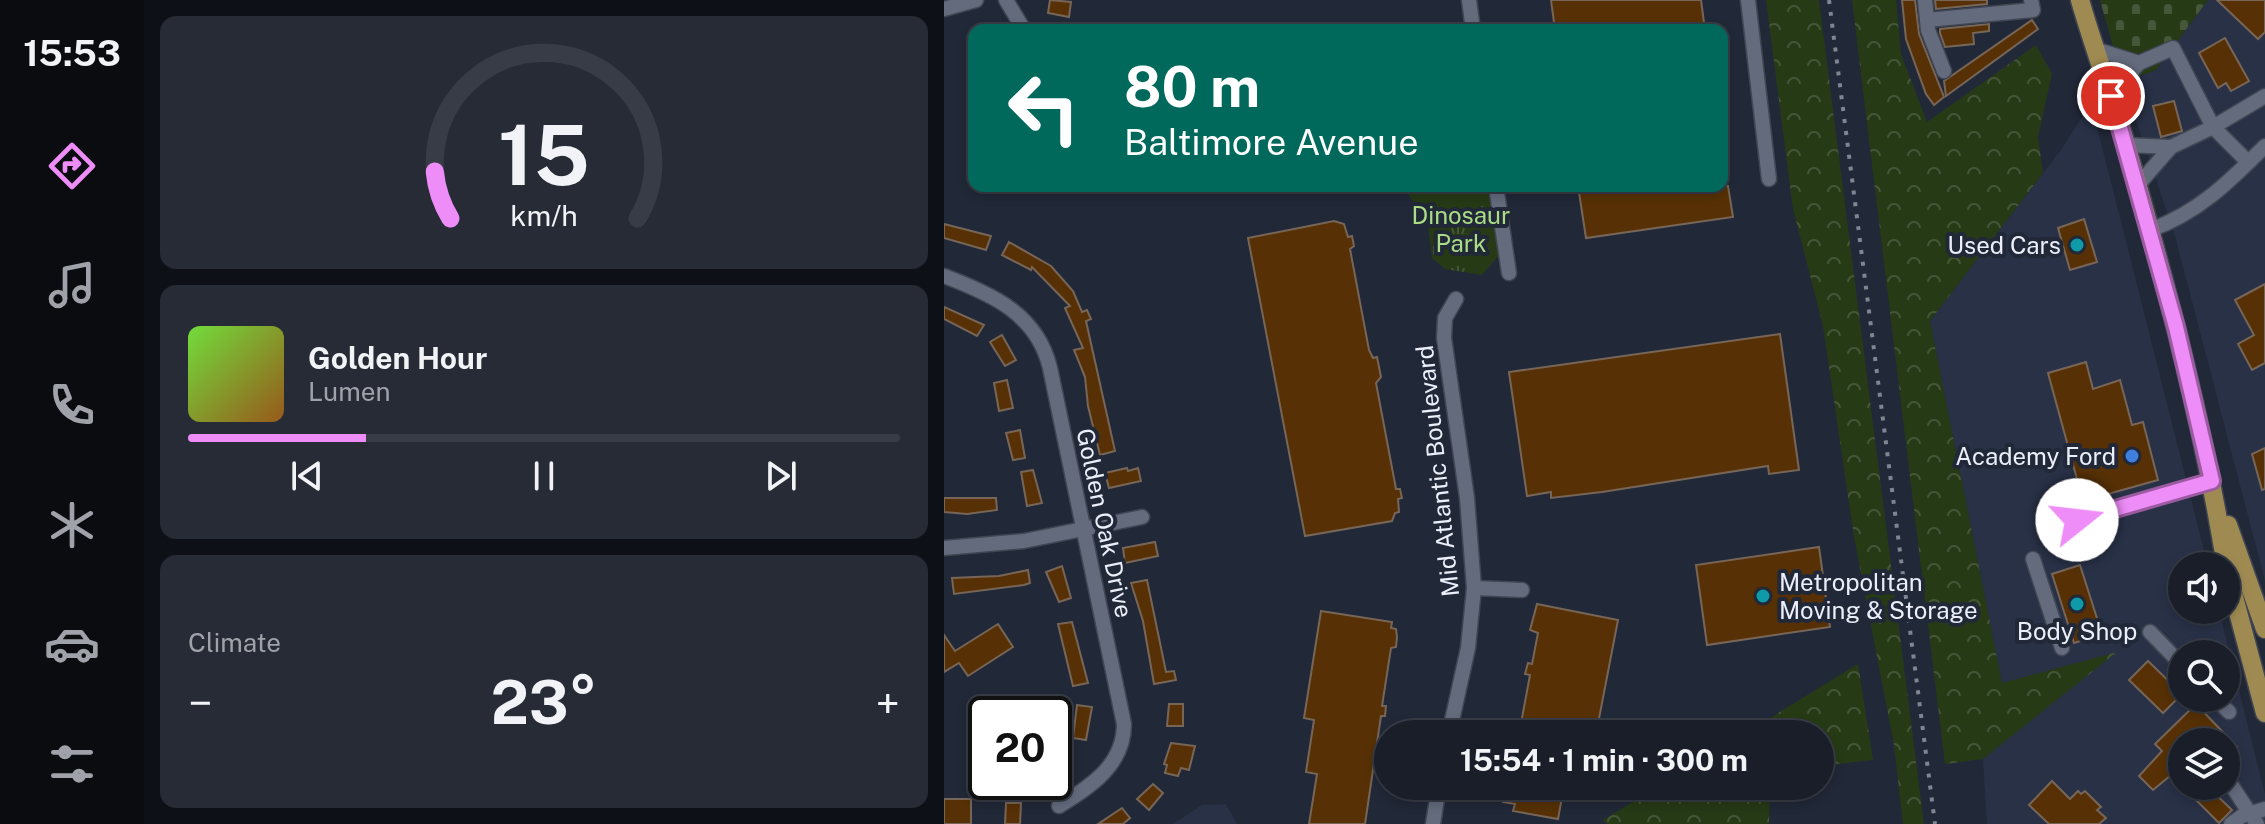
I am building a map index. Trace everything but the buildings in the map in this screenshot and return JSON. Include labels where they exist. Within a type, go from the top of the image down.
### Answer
[{"type":"main road","points":[[2080,0],[2150,230],[2212,481],[2224,552]]},
{"type":"main road","points":[[2212,481],[2265,629]]},
{"type":"main road","points":[[2240,619],[2265,713]]},
{"type":"street","points":[[944,9],[976,0]]},
{"type":"street","points":[[1006,0],[1020,24]]},
{"type":"street","points":[[1469,0],[1472,24]]},
{"type":"street","points":[[1748,0],[1769,179]]},
{"type":"street","points":[[1925,0],[1927,20],[1944,71]]},
{"type":"street","points":[[1927,20],[2033,10],[2031,0]]},
{"type":"street","points":[[2111,96],[2139,63],[2173,48],[2213,127],[2248,162]]},
{"type":"street","points":[[2095,49],[2139,63]]},
{"type":"street","points":[[2137,186],[2171,147],[2213,127],[2265,96]]},
{"type":"street","points":[[2126,145],[2171,147]]},
{"type":"street","points":[[2150,230],[2181,218],[2205,203],[2265,146]]},
{"type":"street","points":[[1497,192],[1509,273]]},
{"type":"street","name":"Golden Oak Drive","points":[[944,276],[1007,304],[1039,338],[1050,368],[1124,733],[1116,758],[1105,773],[1059,806]]},
{"type":"street","name":"Mid Atlantic Boulevard","points":[[1452,720],[1468,648],[1474,588],[1467,498],[1444,338],[1445,318],[1456,299]]},
{"type":"street","points":[[2077,520],[2212,481]]},
{"type":"street","points":[[944,548],[1012,542],[1142,517]]},
{"type":"street","points":[[2033,559],[2062,648]]},
{"type":"street","points":[[1474,588],[1522,590]]},
{"type":"street","points":[[2150,632],[2168,651]]},
{"type":"street","points":[[2231,824],[2258,815],[2240,794]]},
{"type":"street","points":[[1433,824],[1437,800]]},
{"type":"shaded area","points":[[2208,0],[2265,0],[2265,581],[2175,236],[2123,82],[2156,70]]},
{"type":"shaded area","points":[[2091,103],[2204,552],[2168,552],[2168,624],[2222,624],[2226,640],[2168,640],[2168,712],[2240,712],[2240,694],[2265,794],[2265,824],[1987,824],[1983,759],[2115,653],[2002,683],[1930,321],[2061,150]]},
{"type":"shaded area","points":[[1226,804],[1237,824],[1173,824],[1202,805]]},
{"type":"green space","points":[[1766,0],[1819,0],[1924,824],[1903,824],[1894,745],[1854,537],[1823,326],[1793,209]]},
{"type":"green space","points":[[1852,0],[1896,0],[1901,54],[1927,122],[2036,45],[2052,74],[2038,137],[2043,173],[1930,321],[2002,683],[2117,652],[1983,759],[1945,764]]},
{"type":"green space","points":[[2100,0],[2208,0],[2156,70],[2123,82]]},
{"type":"green space","name":"Dinosaur Park","points":[[1406,192],[1488,192],[1500,254],[1482,275],[1445,269],[1432,258],[1427,218]]},
{"type":"green space","points":[[1858,664],[1873,760],[1834,764],[1834,720],[1767,720]]},
{"type":"green space","points":[[1636,800],[1770,800],[1769,824],[1607,824],[1603,820]]},
{"type":"railway","points":[[1829,0],[1935,824]]},
{"type":"place","name":"Used Cars","points":[[2077,245]]},
{"type":"place","name":"Academy Ford","points":[[2132,456]]},
{"type":"place","name":"Metropolitan Moving & Storage","points":[[1763,596]]},
{"type":"place","name":"Body Shop","points":[[2077,604]]},
{"type":"route","points":[[2077,520],[2212,481],[2176,327],[2111,96]]}]
